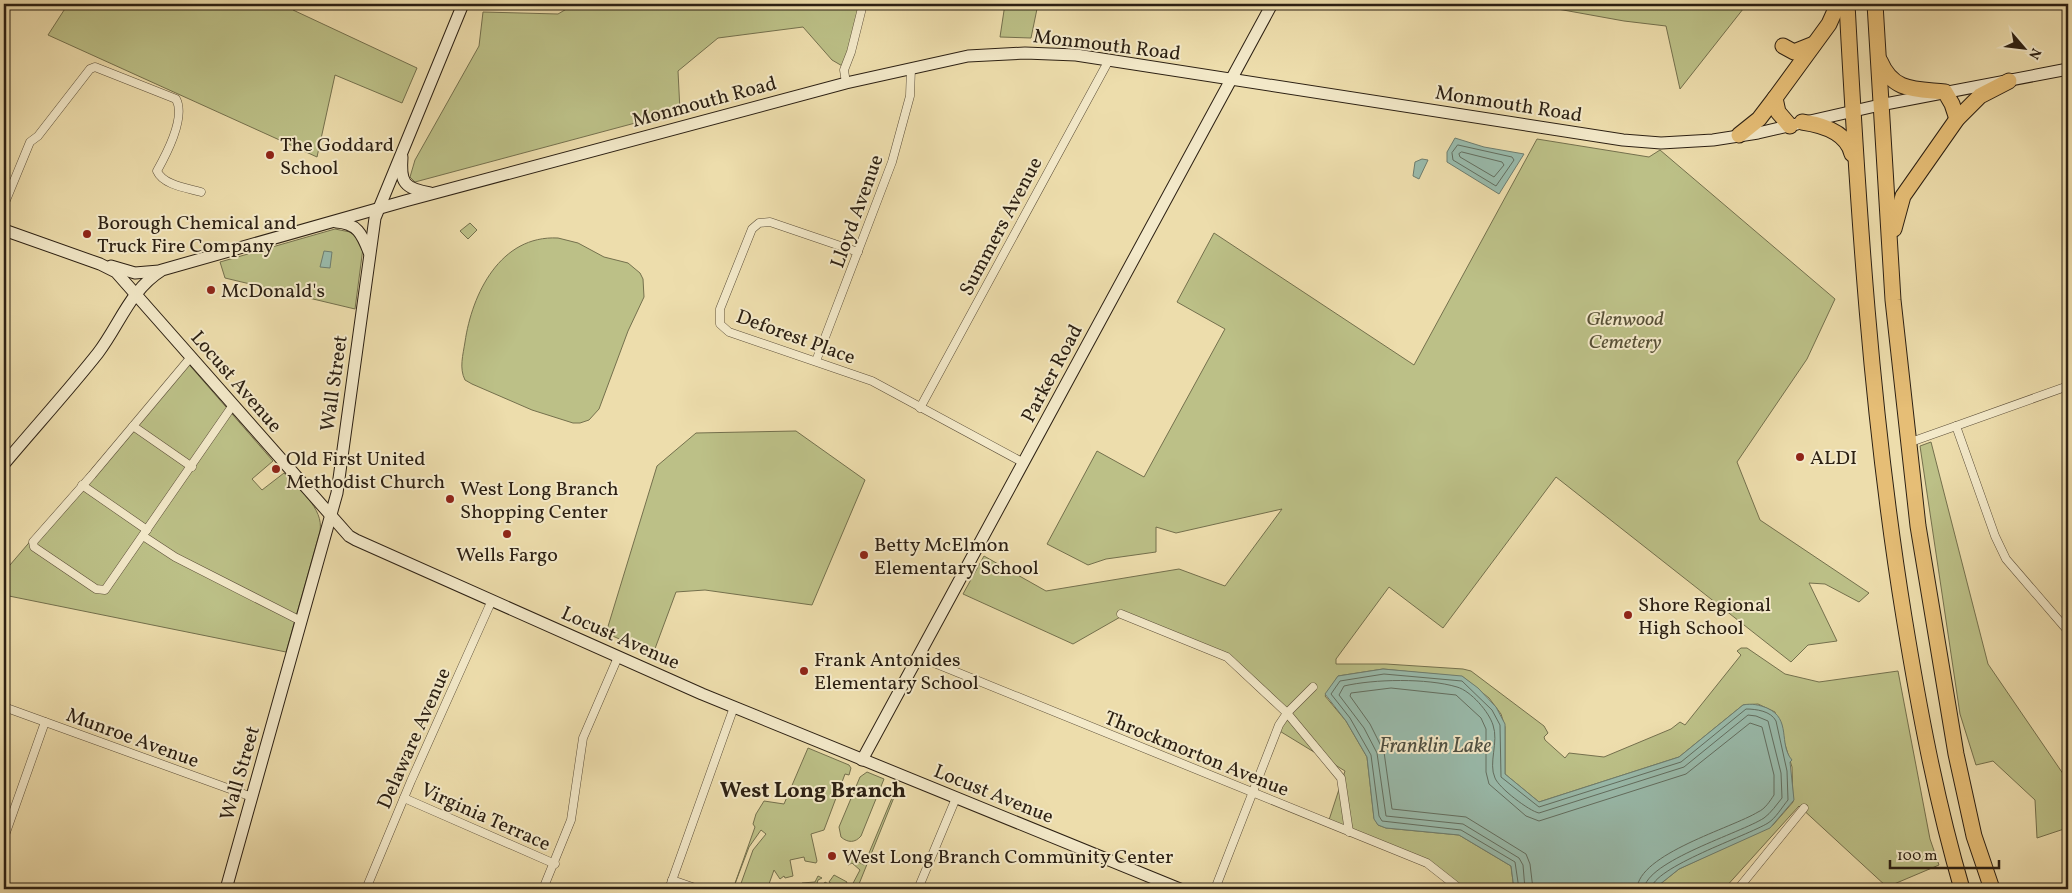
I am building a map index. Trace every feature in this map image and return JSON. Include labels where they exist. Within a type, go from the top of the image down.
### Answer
[{"type":"highway","points":[[1739,135],[1759,118],[1775,98],[1816,43],[1832,19],[1838,4]]},
{"type":"highway","points":[[1846,4],[1868,342],[1897,573],[1924,735],[1962,889]]},
{"type":"highway","points":[[1875,4],[1890,248],[1908,443],[1924,564],[1955,745],[1974,836],[1992,889]]},
{"type":"highway","points":[[1783,46],[1794,52],[1816,43]]},
{"type":"highway","points":[[1878,57],[1888,76],[1899,85],[1945,92],[1952,104],[1957,119]]},
{"type":"highway","points":[[1890,248],[1898,210],[1904,196],[1957,119],[1980,96],[2009,81]]},
{"type":"highway","points":[[1775,98],[1778,112],[1796,124],[1840,135],[1848,143],[1855,165]]},
{"type":"street","name":"Wall Street","points":[[226,889],[337,493],[377,209],[463,4]]},
{"type":"street","points":[[846,83],[844,70],[851,52],[863,4]]},
{"type":"street","name":"Parker Road","points":[[862,760],[1272,4]]},
{"type":"street","name":"Monmouth Road","points":[[4,464],[99,352],[135,293],[144,283],[162,270],[377,209],[846,83],[968,56],[994,53],[1055,53],[1623,140],[1689,143],[1796,124],[1880,104],[2068,69]]},
{"type":"street","name":"Summers Avenue","points":[[920,408],[1108,60]]},
{"type":"street","points":[[4,205],[30,142],[38,136],[90,68],[95,67],[176,99],[179,110],[172,138],[157,171],[159,176],[165,180],[201,192]]},
{"type":"street","name":"Lloyd Avenue","points":[[816,361],[884,185],[898,142],[910,96],[911,68]]},
{"type":"street","points":[[402,151],[402,173],[405,183],[414,190],[434,194]]},
{"type":"street","points":[[332,222],[348,223],[357,228],[370,253]]},
{"type":"street","name":"Deforest Place","points":[[858,252],[770,222],[759,223],[752,229],[720,309],[720,324],[729,332],[872,381],[1024,463]]},
{"type":"street","points":[[4,230],[100,264],[135,273],[162,270]]},
{"type":"street","points":[[100,264],[116,272],[135,293]]},
{"type":"street","name":"Locust Avenue","points":[[135,293],[331,516],[356,540],[734,707],[1180,889]]},
{"type":"street","points":[[191,357],[33,542],[34,547],[96,589],[105,590],[192,467],[233,405]]},
{"type":"street","points":[[1908,443],[2068,386]]},
{"type":"street","points":[[132,426],[192,467]]},
{"type":"street","points":[[1956,426],[1995,536],[2006,560],[2068,631]]},
{"type":"street","points":[[82,485],[175,557],[301,621]]},
{"type":"street","name":"Delaware Avenue","points":[[366,889],[404,798],[492,600]]},
{"type":"street","points":[[1121,614],[1227,657],[1286,713],[1341,778],[1349,832]]},
{"type":"street","name":"Throckmorton Avenue","points":[[917,656],[1427,863],[1460,889]]},
{"type":"street","points":[[543,889],[555,864],[571,820],[583,738],[618,657]]},
{"type":"street","points":[[1214,889],[1279,725],[1286,713],[1313,687]]},
{"type":"street","name":"Munroe Avenue","points":[[4,707],[252,797]]},
{"type":"street","points":[[669,889],[734,707]]},
{"type":"street","points":[[4,838],[45,722]]},
{"type":"street","name":"Virginia Terrace","points":[[404,798],[555,864]]},
{"type":"street","points":[[918,889],[956,798]]},
{"type":"street","points":[[1738,889],[1804,808]]},
{"type":"street","points":[[672,880],[698,889]]},
{"type":"green space","points":[[68,4],[296,4],[293,10],[417,68],[402,103],[335,75],[317,157],[48,35]]},
{"type":"green space","points":[[575,4],[861,4],[844,67],[832,60],[803,27],[718,38],[678,71],[680,111],[415,182],[410,177],[415,160],[479,46],[483,12],[558,14]]},
{"type":"green space","points":[[1005,4],[1038,4],[1031,38],[1000,37]]},
{"type":"green space","points":[[1530,4],[1747,4],[1680,89],[1666,26],[1624,21]]},
{"type":"green space","name":"Glenwood Cemetery","points":[[1537,139],[1649,157],[1660,150],[1835,299],[1807,359],[1737,462],[1760,520],[1869,593],[1859,602],[1825,584],[1809,583],[1837,641],[1808,645],[1791,662],[1556,477],[1443,628],[1389,587],[1336,659],[1336,664],[1386,664],[1471,671],[1544,726],[1548,733],[1544,737],[1545,740],[1565,758],[1569,753],[1604,757],[1671,729],[1680,722],[1685,725],[1741,655],[1737,651],[1741,648],[1747,648],[1785,674],[1819,682],[1898,671],[1930,839],[1939,865],[1887,887],[1799,806],[1724,889],[1654,889],[1679,869],[1773,825],[1793,802],[1792,767],[1775,712],[1758,704],[1743,705],[1679,757],[1539,802],[1505,774],[1505,727],[1501,714],[1489,698],[1463,677],[1383,669],[1338,676],[1325,696],[1346,721],[1367,757],[1374,818],[1378,825],[1386,828],[1459,835],[1511,866],[1514,889],[1458,889],[1440,873],[1328,823],[1345,771],[1278,730],[1286,714],[1231,662],[1122,616],[1073,644],[963,594],[984,556],[1046,591],[1179,569],[1225,586],[1282,509],[1176,533],[1156,527],[1156,552],[1106,559],[1088,565],[1047,544],[1097,451],[1144,477],[1225,329],[1177,302],[1214,233],[1414,365]]},
{"type":"green space","points":[[470,223],[477,230],[468,239],[460,231]]},
{"type":"green space","points":[[335,229],[355,233],[363,248],[355,309],[225,278],[220,262]]},
{"type":"green space","points":[[558,238],[578,243],[604,257],[628,263],[640,273],[643,279],[644,297],[628,331],[599,409],[589,420],[580,423],[573,423],[532,410],[472,384],[465,380],[462,371],[469,324],[474,305],[492,271],[505,257],[520,246],[538,240]]},
{"type":"green space","points":[[185,360],[273,461],[252,479],[262,490],[284,473],[309,499],[318,514],[320,531],[286,652],[4,595],[4,572]]},
{"type":"green space","points":[[796,431],[865,480],[812,605],[705,590],[676,592],[653,654],[606,633],[657,466],[696,433]]},
{"type":"green space","points":[[1931,442],[1988,664],[2068,781],[2068,837],[2064,829],[2037,838],[2035,800],[1993,761],[1976,765],[1960,714],[1920,446]]},
{"type":"green space","points":[[808,748],[849,765],[851,768],[849,775],[845,774],[824,830],[811,834],[816,863],[805,861],[804,857],[790,860],[793,876],[785,878],[784,876],[780,879],[774,870],[769,884],[773,889],[739,889],[753,850],[766,834],[761,830],[749,847],[733,889],[755,827],[753,824],[756,814],[764,801],[784,804]]},
{"type":"green space","points":[[867,772],[884,779],[861,836],[854,841],[849,841],[841,837],[839,827],[860,777]]},
{"type":"green space","points":[[892,782],[899,785],[857,889],[850,889],[860,870],[852,863],[848,865],[849,862],[847,861],[849,857],[864,865],[897,786]]},
{"type":"green space","points":[[834,875],[847,882],[844,889],[834,889],[835,886],[829,882]]},
{"type":"green space","points":[[818,876],[822,878],[818,880],[816,887],[822,887],[825,882],[833,887],[833,889],[811,889],[809,885],[803,886],[802,883],[815,882]]},
{"type":"water","points":[[1455,138],[1484,147],[1524,154],[1499,194],[1447,162],[1447,152]]},
{"type":"water","points":[[1422,159],[1428,160],[1419,179],[1413,176],[1415,162]]},
{"type":"water","points":[[324,251],[332,252],[330,268],[320,267]]},
{"type":"water","name":"Franklin Lake","points":[[1383,669],[1462,676],[1478,688],[1496,707],[1505,724],[1505,774],[1539,802],[1679,757],[1743,705],[1761,706],[1775,713],[1782,725],[1788,754],[1792,760],[1790,762],[1794,800],[1770,828],[1679,869],[1654,889],[1514,889],[1511,866],[1459,835],[1386,828],[1378,825],[1374,819],[1367,757],[1346,721],[1325,694],[1338,676]]},
{"type":"place","name":"The Goddard School","points":[[270,155]]},
{"type":"place","name":"Borough Chemical and Truck Fire Company","points":[[87,234]]},
{"type":"place","name":"McDonald's","points":[[211,290]]},
{"type":"place","name":"ALDI","points":[[1800,457]]},
{"type":"place","name":"Old First United Methodist Church","points":[[276,469]]},
{"type":"place","name":"West Long Branch Shopping Center","points":[[450,499]]},
{"type":"place","name":"Wells Fargo","points":[[507,534]]},
{"type":"place","name":"Betty McElmon Elementary School","points":[[864,555]]},
{"type":"place","name":"Shore Regional High School","points":[[1628,615]]},
{"type":"place","name":"Frank Antonides Elementary School","points":[[804,671]]},
{"type":"place","name":"West Long Branch Community Center","points":[[832,856]]},
{"type":"district","name":"West Long Branch","points":[[813,789]]}]
